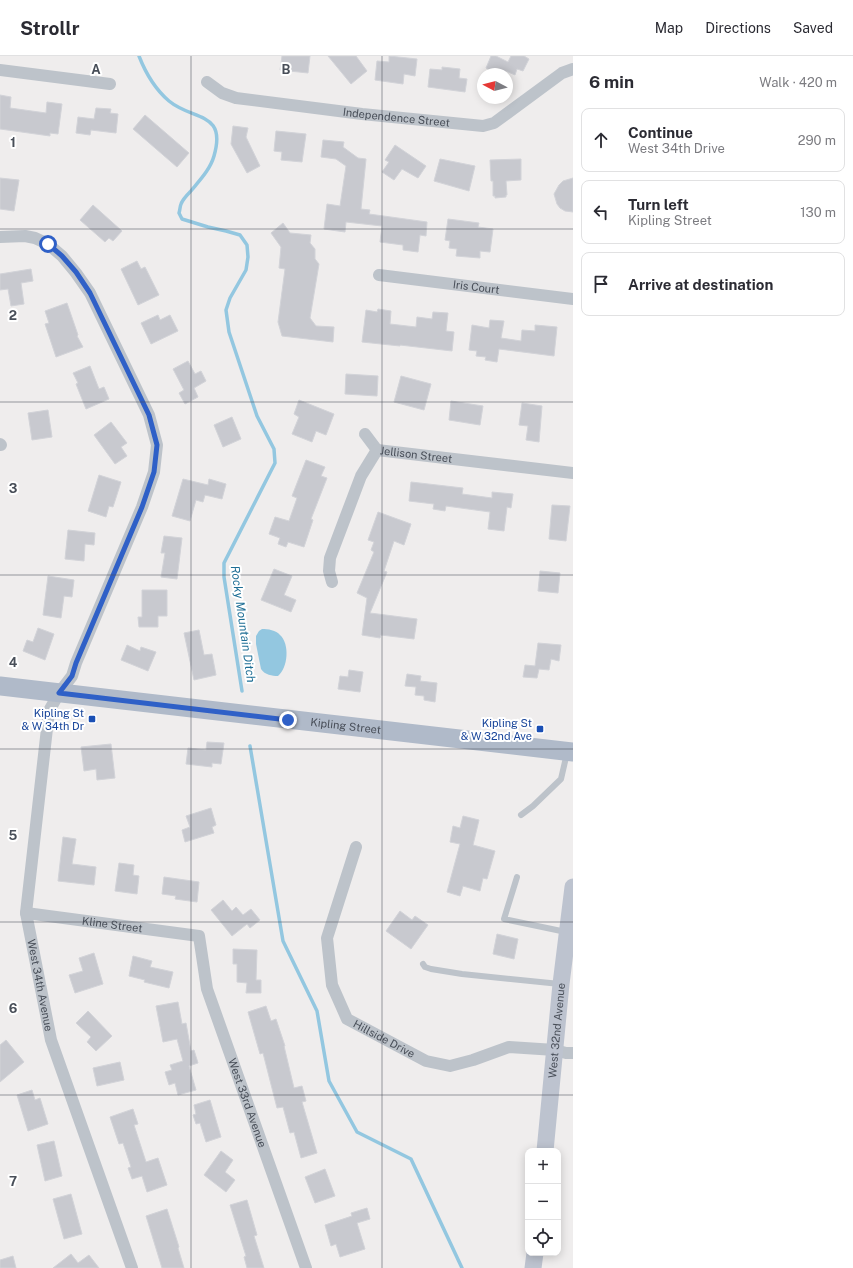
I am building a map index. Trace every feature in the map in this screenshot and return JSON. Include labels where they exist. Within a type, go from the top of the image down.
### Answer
[{"type":"main road","name":"Kipling Street","points":[[0,686],[570,752]]},
{"type":"street","name":"Independence Street","points":[[207,82],[222,94],[236,98],[362,114],[483,126],[494,123],[562,73],[573,69]]},
{"type":"street","points":[[0,70],[110,84]]},
{"type":"street","name":"West 34th Avenue","points":[[0,237],[25,236],[35,238],[48,244],[62,256],[76,272],[90,293],[149,415],[157,445],[154,472],[142,507],[76,663],[72,676],[59,693],[49,711],[26,913],[51,1040],[132,1268]]},
{"type":"street","name":"Iris Court","points":[[379,275],[573,299]]},
{"type":"street","points":[[365,434],[377,450]]},
{"type":"street","name":"Jellison Street","points":[[332,582],[329,571],[330,558],[361,476],[377,450],[573,473]]},
{"type":"street","name":"Hillside Drive","points":[[356,847],[327,938],[332,985],[347,1019],[426,1061],[450,1066],[474,1060],[508,1047],[555,1050],[573,1053]]},
{"type":"street","name":"West 32nd Avenue","points":[[545,1148],[573,887]]},
{"type":"street","name":"Kline Street","points":[[26,913],[199,936]]},
{"type":"street","name":"West 33rd Avenue","points":[[199,936],[206,989],[306,1268]]},
{"type":"street","points":[[533,1268],[535,1256]]},
{"type":"lane","points":[[522,815],[561,779],[570,752]]},
{"type":"lane","points":[[517,877],[504,919],[568,933]]},
{"type":"lane","points":[[424,964],[425,967],[430,969],[462,974],[562,984]]},
{"type":"water","points":[[262,629],[276,632],[283,639],[285,644],[286,662],[278,676],[267,674],[261,669],[256,636]]},
{"type":"building","points":[[282,56],[310,56],[308,73],[280,70]]},
{"type":"building","points":[[328,56],[356,56],[367,71],[351,84]]},
{"type":"building","points":[[389,56],[417,59],[415,76],[404,74],[403,84],[375,80],[377,61],[389,62]]},
{"type":"building","points":[[491,56],[496,56],[508,62],[511,56],[524,56],[529,59],[523,71],[517,69],[515,75],[513,74],[513,68],[486,68]]},
{"type":"building","points":[[442,67],[460,69],[459,78],[467,79],[465,92],[428,87],[430,69],[442,70]]},
{"type":"building","points":[[0,95],[11,97],[10,108],[46,113],[47,102],[62,104],[58,134],[50,133],[50,136],[0,129]]},
{"type":"building","points":[[96,108],[111,109],[110,113],[118,114],[116,133],[91,130],[90,135],[76,133],[78,117],[94,119]]},
{"type":"building","points":[[145,115],[189,153],[177,167],[133,129]]},
{"type":"building","points":[[233,126],[248,128],[246,137],[260,166],[247,173],[231,144]]},
{"type":"building","points":[[276,131],[306,134],[302,162],[281,160],[282,152],[274,151]]},
{"type":"building","points":[[323,140],[344,142],[343,147],[358,158],[366,159],[361,209],[370,210],[369,214],[427,222],[426,236],[420,235],[418,252],[403,250],[403,245],[380,242],[382,226],[346,222],[345,232],[324,229],[327,204],[340,206],[346,166],[336,159],[321,157]]},
{"type":"building","points":[[395,145],[426,166],[418,178],[402,169],[394,180],[382,172],[389,162],[385,160]]},
{"type":"building","points":[[440,159],[475,166],[469,191],[434,181]]},
{"type":"building","points":[[521,159],[521,180],[506,181],[506,197],[495,198],[495,196],[493,196],[493,181],[491,181],[490,160]]},
{"type":"building","points":[[0,178],[19,180],[14,211],[0,209]]},
{"type":"building","points":[[573,178],[573,212],[565,211],[560,208],[554,194],[563,181]]},
{"type":"building","points":[[93,205],[122,231],[113,241],[109,238],[105,242],[80,220]]},
{"type":"building","points":[[448,219],[479,223],[478,227],[493,229],[490,252],[480,251],[480,258],[456,256],[457,249],[449,248],[450,241],[445,240]]},
{"type":"building","points":[[283,223],[290,233],[311,235],[310,243],[315,249],[315,259],[319,264],[310,318],[316,326],[334,327],[333,342],[282,336],[278,322],[285,269],[279,268],[281,247],[271,233]]},
{"type":"building","points":[[137,261],[141,269],[145,267],[159,295],[138,305],[121,269]]},
{"type":"building","points":[[31,269],[33,281],[21,283],[24,304],[11,306],[8,289],[0,290],[0,274]]},
{"type":"building","points":[[67,303],[78,335],[77,336],[83,347],[56,357],[45,324],[49,323],[45,311]]},
{"type":"building","points":[[378,309],[391,311],[390,324],[416,327],[417,317],[432,319],[433,312],[448,313],[446,331],[454,332],[452,351],[362,342],[366,310],[377,312]]},
{"type":"building","points":[[158,315],[160,320],[170,315],[178,331],[151,344],[141,323]]},
{"type":"building","points":[[490,320],[504,321],[501,338],[521,341],[522,330],[535,331],[535,325],[557,327],[554,356],[499,349],[497,362],[485,360],[486,357],[476,356],[477,351],[469,350],[472,325],[489,328]]},
{"type":"building","points":[[188,361],[195,374],[201,371],[206,381],[194,388],[198,397],[185,404],[179,393],[184,390],[173,369]]},
{"type":"building","points":[[90,366],[99,389],[104,387],[109,399],[86,409],[76,384],[78,383],[73,373]]},
{"type":"building","points":[[346,374],[378,376],[377,396],[345,394]]},
{"type":"building","points":[[401,376],[431,384],[424,410],[394,402]]},
{"type":"building","points":[[299,400],[334,414],[326,435],[316,431],[312,442],[292,434],[299,417],[294,414]]},
{"type":"building","points":[[451,401],[483,406],[480,425],[449,420]]},
{"type":"building","points":[[522,403],[542,406],[539,442],[526,440],[528,426],[519,425]]},
{"type":"building","points":[[48,410],[52,437],[32,440],[28,413]]},
{"type":"building","points":[[232,417],[241,439],[223,447],[214,425]]},
{"type":"building","points":[[111,422],[127,443],[121,447],[127,456],[115,464],[94,435]]},
{"type":"building","points":[[306,460],[325,467],[321,476],[327,478],[311,519],[313,520],[304,547],[288,542],[286,547],[278,544],[280,538],[269,534],[275,517],[289,521],[297,498],[292,496]]},
{"type":"building","points":[[99,475],[121,482],[113,507],[109,506],[106,517],[88,511]]},
{"type":"building","points":[[183,479],[208,485],[209,479],[226,484],[222,499],[205,495],[203,502],[196,500],[190,521],[172,516]]},
{"type":"building","points":[[411,482],[463,488],[462,494],[492,498],[492,492],[513,494],[511,508],[507,507],[504,531],[488,529],[490,512],[446,506],[445,511],[433,509],[434,504],[409,501]]},
{"type":"building","points":[[552,505],[570,506],[566,541],[549,539]]},
{"type":"building","points":[[378,512],[411,524],[404,545],[394,541],[384,571],[387,572],[370,613],[417,619],[414,639],[381,635],[380,638],[362,635],[367,598],[357,593],[374,552],[371,550],[374,542],[368,540]]},
{"type":"building","points":[[68,530],[95,533],[94,545],[85,544],[84,561],[65,559]]},
{"type":"building","points":[[164,536],[182,538],[177,579],[161,577],[165,553],[161,553]]},
{"type":"building","points":[[274,569],[292,576],[284,595],[296,600],[291,612],[261,600]]},
{"type":"building","points":[[540,571],[560,573],[558,593],[538,591]]},
{"type":"building","points":[[48,576],[74,580],[72,597],[64,596],[61,618],[43,615]]},
{"type":"building","points":[[142,590],[167,590],[167,616],[158,616],[158,627],[139,627],[138,617],[142,617]]},
{"type":"building","points":[[38,628],[54,634],[45,660],[23,651],[27,640],[33,642]]},
{"type":"building","points":[[199,630],[204,655],[212,654],[216,675],[194,680],[184,633]]},
{"type":"building","points":[[538,643],[561,645],[559,661],[551,659],[549,670],[539,669],[537,678],[523,677],[525,665],[535,666]]},
{"type":"building","points":[[127,645],[140,651],[141,647],[156,652],[148,671],[121,660]]},
{"type":"building","points":[[349,670],[363,672],[360,692],[338,689],[340,676],[348,677]]},
{"type":"building","points":[[407,674],[421,676],[420,681],[437,683],[435,702],[424,700],[424,696],[415,695],[416,687],[405,686]]},
{"type":"building","points":[[207,742],[224,743],[221,764],[212,763],[212,767],[186,764],[188,748],[206,750]]},
{"type":"building","points":[[111,744],[115,778],[97,780],[96,769],[84,771],[81,747]]},
{"type":"building","points":[[211,808],[216,825],[212,827],[214,833],[185,842],[182,830],[190,827],[186,816]]},
{"type":"building","points":[[463,816],[479,820],[473,845],[495,851],[487,879],[483,878],[480,891],[463,886],[460,896],[447,892],[460,844],[450,842],[453,826],[460,828]]},
{"type":"building","points":[[63,837],[76,839],[72,864],[96,867],[94,885],[58,881]]},
{"type":"building","points":[[119,863],[134,865],[133,875],[139,876],[137,894],[115,891]]},
{"type":"building","points":[[164,877],[199,882],[197,902],[175,899],[176,896],[162,894]]},
{"type":"building","points":[[223,900],[232,911],[236,907],[243,915],[251,909],[260,920],[250,928],[247,924],[232,936],[211,910]]},
{"type":"building","points":[[400,911],[412,920],[415,916],[428,925],[411,949],[386,931]]},
{"type":"building","points":[[497,934],[518,939],[514,959],[493,954]]},
{"type":"building","points":[[233,949],[257,950],[256,980],[261,980],[261,993],[246,993],[247,983],[237,982],[237,964],[233,964]]},
{"type":"building","points":[[94,953],[103,984],[75,993],[69,975],[83,971],[79,958]]},
{"type":"building","points":[[133,956],[152,961],[150,967],[173,972],[169,988],[144,982],[145,980],[129,976]]},
{"type":"building","points":[[178,1002],[182,1024],[186,1023],[191,1051],[194,1050],[198,1063],[189,1066],[196,1090],[178,1095],[175,1083],[169,1085],[165,1072],[172,1070],[170,1065],[183,1061],[177,1039],[163,1042],[156,1006]]},
{"type":"building","points":[[266,1006],[271,1021],[276,1019],[285,1046],[294,1088],[302,1086],[306,1101],[302,1102],[317,1153],[301,1158],[294,1132],[290,1133],[283,1107],[277,1108],[263,1053],[260,1054],[248,1012]]},
{"type":"building","points":[[88,1011],[112,1036],[96,1051],[87,1042],[91,1037],[76,1023]]},
{"type":"building","points":[[6,1040],[24,1062],[0,1082],[0,1045]]},
{"type":"building","points":[[120,1062],[124,1080],[97,1086],[93,1068]]},
{"type":"building","points":[[32,1090],[35,1100],[40,1098],[48,1124],[28,1131],[17,1095]]},
{"type":"building","points":[[210,1100],[221,1137],[206,1142],[200,1123],[196,1124],[193,1115],[196,1114],[194,1105]]},
{"type":"building","points":[[133,1109],[138,1124],[134,1125],[146,1162],[158,1158],[167,1185],[147,1192],[142,1176],[132,1179],[128,1168],[131,1167],[123,1143],[119,1144],[110,1117]]},
{"type":"building","points":[[54,1141],[62,1176],[45,1181],[37,1145]]},
{"type":"building","points":[[221,1151],[233,1160],[225,1172],[235,1180],[226,1192],[204,1175]]},
{"type":"building","points":[[325,1169],[335,1196],[315,1203],[305,1177]]},
{"type":"building","points":[[71,1194],[82,1234],[64,1239],[53,1199]]},
{"type":"building","points":[[247,1200],[257,1235],[254,1236],[264,1268],[247,1268],[244,1257],[246,1256],[230,1205]]},
{"type":"building","points":[[367,1208],[370,1219],[357,1223],[365,1249],[340,1257],[336,1244],[331,1246],[325,1225],[352,1216],[351,1213]]},
{"type":"building","points":[[167,1209],[184,1268],[162,1268],[146,1216]]},
{"type":"building","points":[[71,1254],[78,1263],[89,1255],[99,1268],[53,1268]]},
{"type":"building","points":[[13,1256],[16,1268],[0,1268],[0,1260]]},
{"type":"waterway","name":"Rocky Mountain Ditch","points":[[139,56],[151,81],[169,101],[178,107],[205,119],[212,124],[216,131],[217,142],[214,156],[204,175],[182,202],[179,213],[182,219],[240,235],[247,245],[248,257],[246,270],[230,298],[226,310],[229,332],[257,416],[274,449],[275,463],[224,563],[224,577],[242,691]]},
{"type":"waterway","name":"Rocky Mountain Ditch","points":[[250,746],[283,941],[317,1011],[329,1081],[357,1132],[411,1159],[462,1268]]},
{"type":"place","name":"Kipling St & W 34th Dr","points":[[92,719]]},
{"type":"place","name":"Kipling St & W 32nd Ave","points":[[540,729]]},
{"type":"route","points":[[48,244],[62,256],[76,272],[90,293],[149,415],[157,445],[154,472],[142,507],[76,663],[72,676],[59,693],[288,720]]}]
